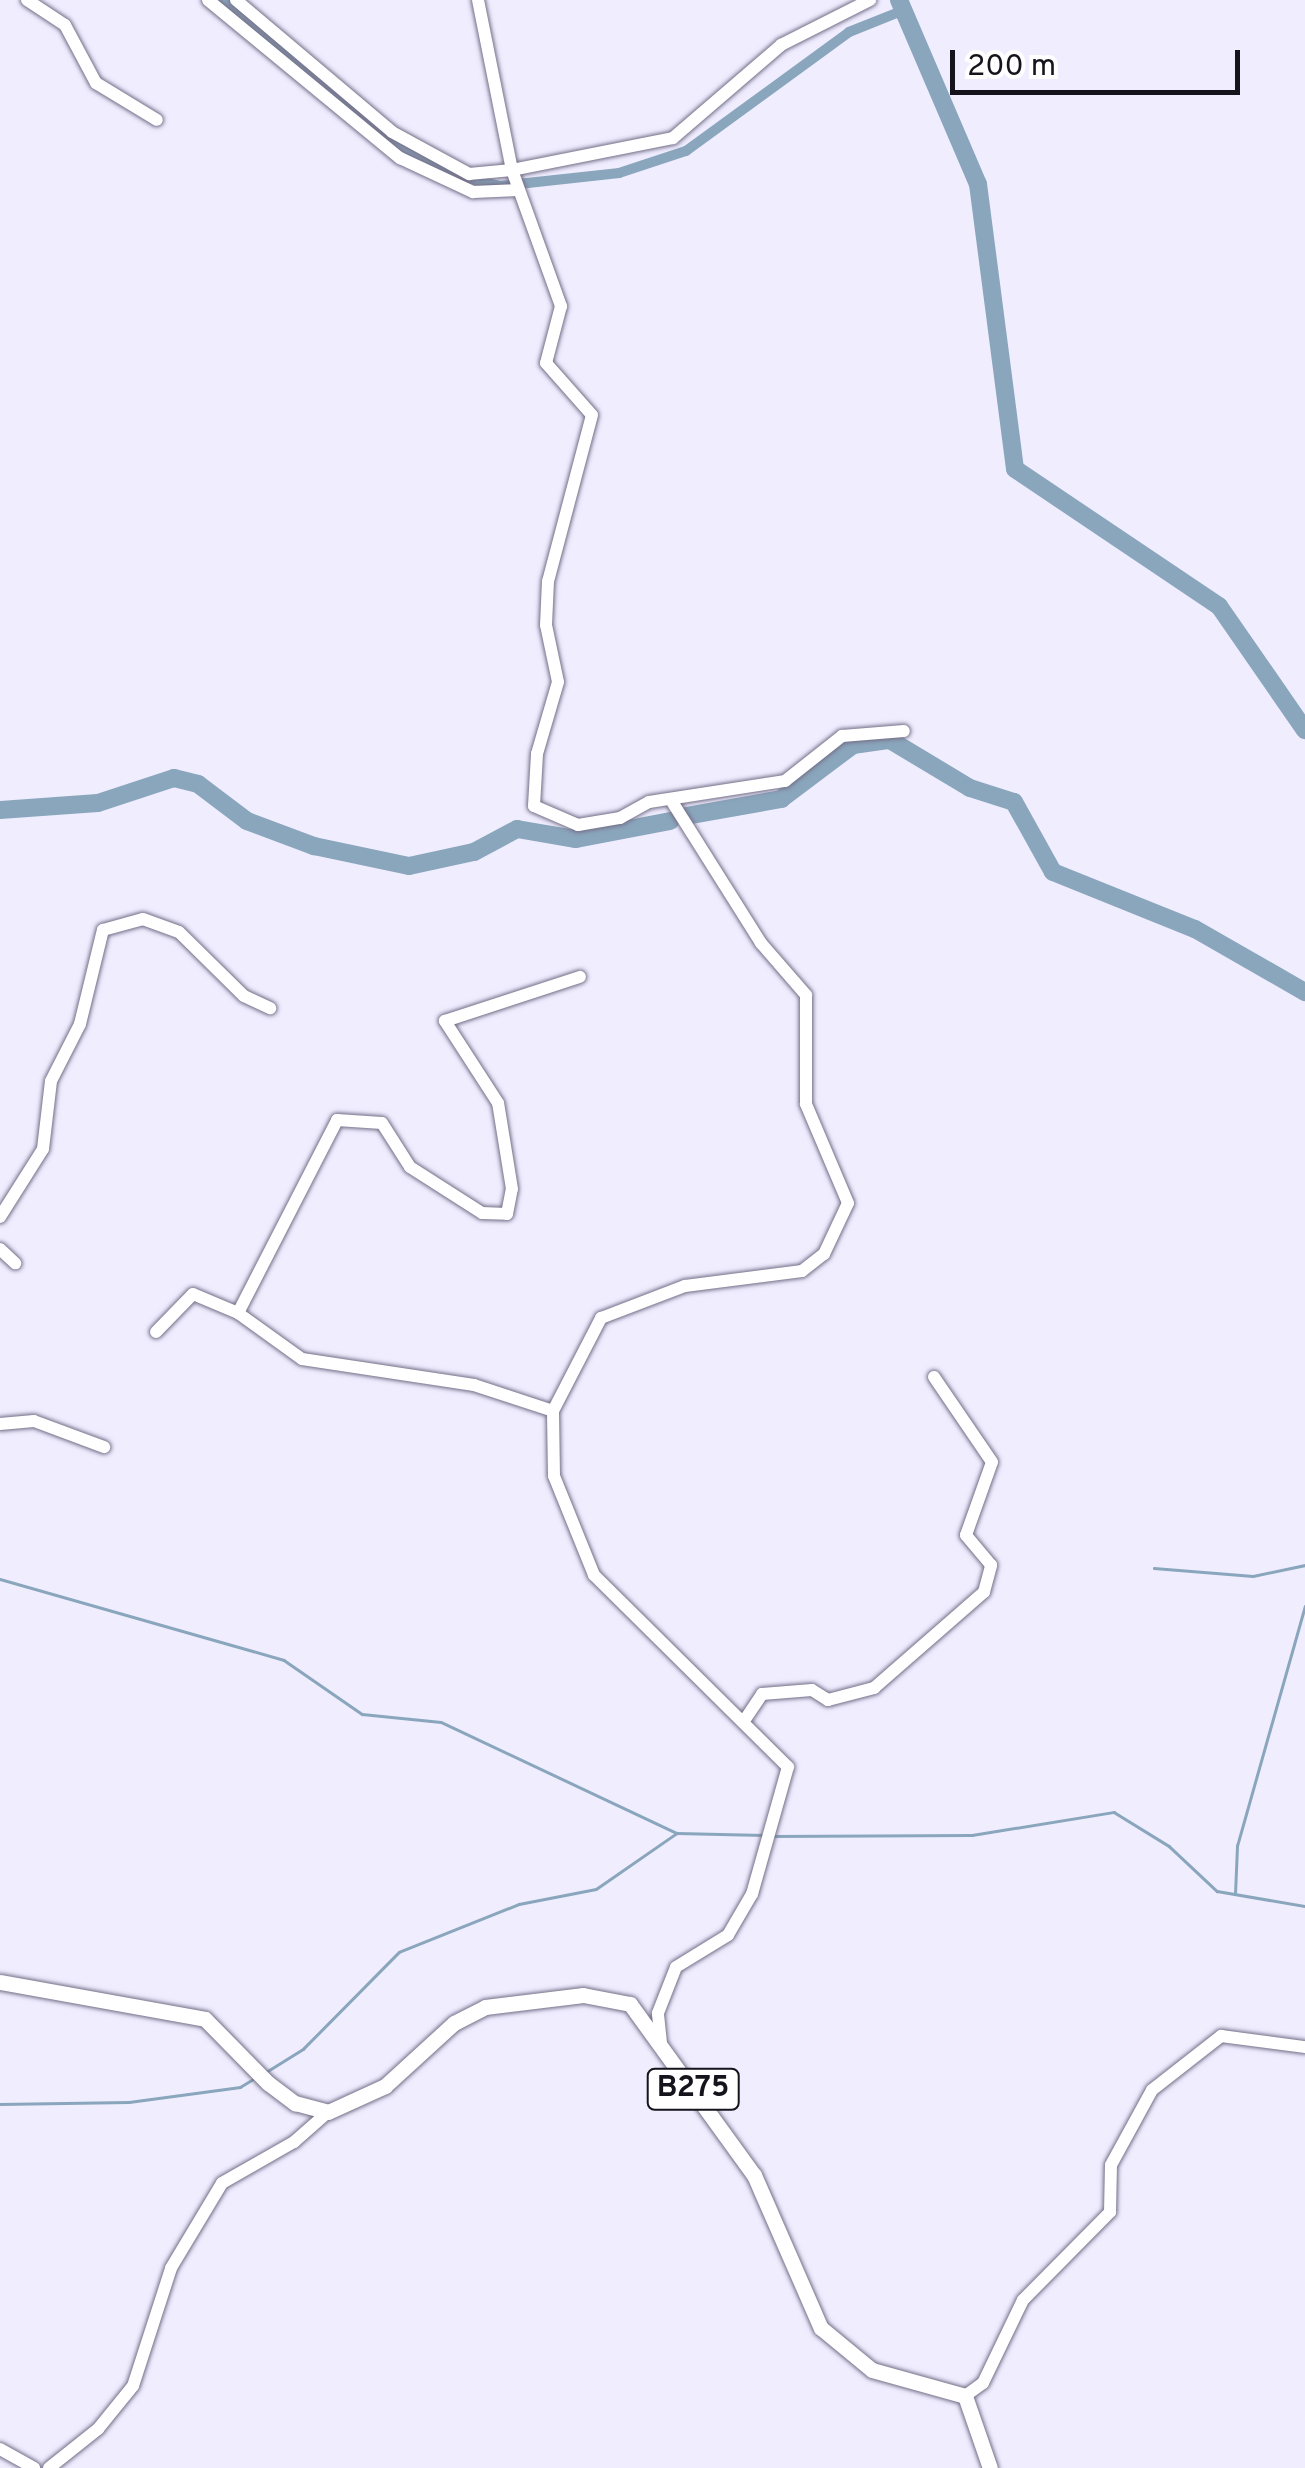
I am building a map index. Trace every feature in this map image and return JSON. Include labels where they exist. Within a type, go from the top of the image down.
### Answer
[{"type":"main road","points":[[0,1982],[206,2019],[268,2082],[295,2102],[328,2112]]},
{"type":"main road","name":"B275","points":[[328,2112],[385,2086],[454,2023],[484,2008],[612,1996],[630,2004],[754,2175],[820,2328],[872,2370],[964,2396]]},
{"type":"main road","points":[[964,2396],[990,2468]]},
{"type":"street","points":[[27,0],[65,25],[96,83],[157,120]]},
{"type":"street","points":[[208,0],[400,158],[473,192],[673,138],[782,45],[870,0]]},
{"type":"street","points":[[236,0],[392,132],[469,174],[515,181]]},
{"type":"street","points":[[478,0],[515,181],[561,306],[546,362],[592,415],[548,581],[546,624],[558,682],[537,754],[534,806],[578,826],[620,818],[649,802],[673,803],[785,781],[842,736],[904,731]]},
{"type":"street","points":[[660,2043],[658,2013],[676,1967],[728,1935],[742,1916],[788,1767],[746,1718],[664,1652],[594,1575],[554,1476],[553,1411],[601,1318],[685,1286],[802,1271],[824,1254],[848,1203],[806,1104],[806,996],[761,943],[673,803]]},
{"type":"street","points":[[0,1217],[39,1160],[51,1081],[80,1024],[104,930],[143,919],[179,932],[244,996],[270,1008]]},
{"type":"street","points":[[238,1313],[338,1120],[382,1122],[410,1167],[482,1212],[507,1214],[512,1189],[498,1103],[446,1022],[580,978]]},
{"type":"street","points":[[0,1250],[15,1263]]},
{"type":"street","points":[[156,1332],[193,1294],[238,1313],[302,1359],[474,1384],[553,1411]]},
{"type":"street","points":[[746,1718],[762,1694],[812,1690],[828,1700],[874,1688],[984,1592],[992,1565],[966,1536],[992,1462],[934,1378]]},
{"type":"street","points":[[0,1424],[34,1422],[104,1446]]},
{"type":"street","points":[[964,2396],[982,2383],[1023,2300],[1110,2212],[1111,2165],[1152,2090],[1221,2036],[1305,2048]]},
{"type":"street","points":[[49,2468],[98,2429],[133,2386],[172,2268],[222,2183],[294,2142],[328,2112]]},
{"type":"street","points":[[0,2449],[34,2468]]},
{"type":"waterway","points":[[223,0],[392,140],[451,174],[500,186],[619,173],[686,151],[849,32],[904,10]]},
{"type":"waterway","points":[[899,0],[978,184],[1015,469],[1219,606],[1305,730]]},
{"type":"waterway","points":[[686,816],[781,799],[853,745],[890,740],[970,788],[1014,802],[1053,872],[1195,929],[1305,992]]},
{"type":"waterway","points":[[0,810],[98,803],[174,778],[198,784],[247,821],[314,846],[409,866],[474,852],[517,829],[576,839],[670,821]]},
{"type":"waterway","points":[[1154,1568],[1253,1576],[1305,1565]]},
{"type":"waterway","points":[[0,1579],[284,1660],[362,1714],[441,1722],[677,1833],[764,1835]]},
{"type":"waterway","points":[[1235,1894],[1237,1846],[1305,1606]]},
{"type":"waterway","points":[[772,1836],[972,1835],[1114,1812],[1169,1846],[1217,1891],[1305,1906]]},
{"type":"waterway","points":[[266,2072],[303,2049],[399,1952],[519,1904],[596,1889],[677,1833]]},
{"type":"waterway","points":[[0,2104],[129,2102],[240,2087],[255,2078]]}]
